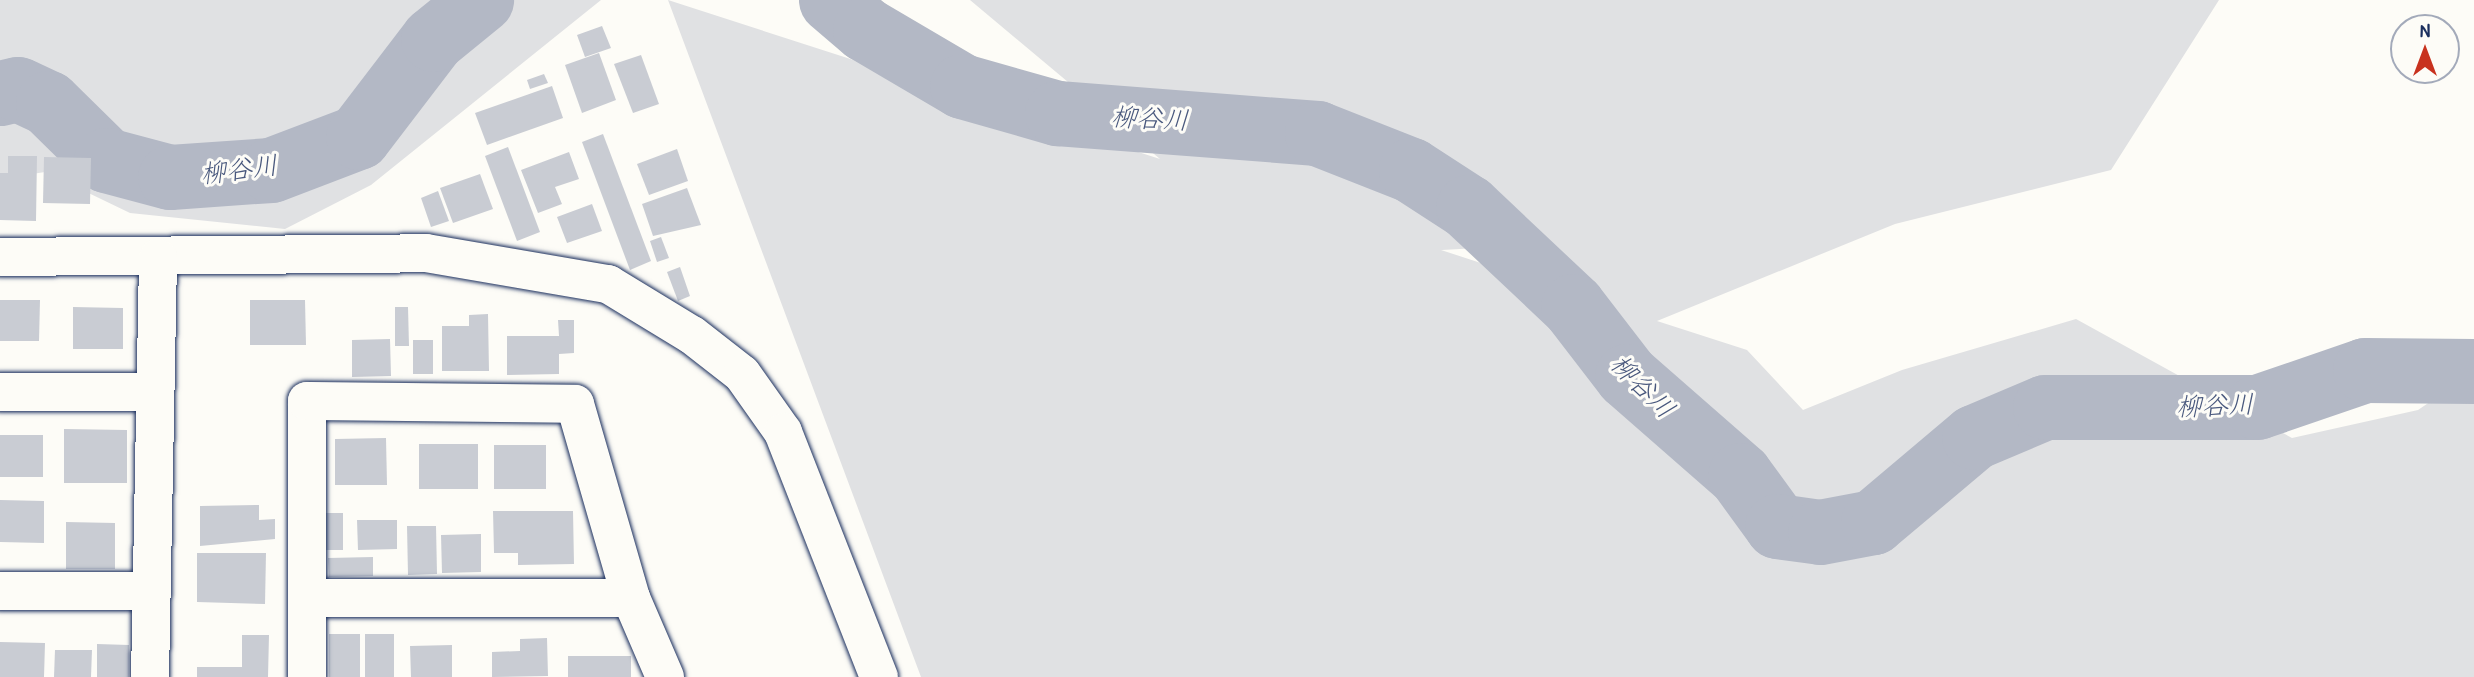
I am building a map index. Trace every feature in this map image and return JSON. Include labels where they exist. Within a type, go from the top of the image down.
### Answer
[{"type":"street","points":[[0,257],[158,258],[426,253],[608,284],[692,335],[742,374],[783,432],[879,677]]},
{"type":"street","points":[[150,677],[153,392],[158,258]]},
{"type":"street","points":[[0,393],[153,392]]},
{"type":"street","points":[[307,677],[307,401],[575,404],[631,598],[665,677]]},
{"type":"street","points":[[0,591],[152,591]]},
{"type":"street","points":[[308,598],[631,598]]},
{"type":"shaded area","points":[[0,0],[601,0],[371,185],[285,229],[130,213],[45,172],[0,179]]},
{"type":"shaded area","points":[[668,0],[1160,159],[970,0],[2219,0],[2111,170],[1895,224],[1657,321],[1747,350],[1803,410],[1902,370],[2076,319],[2292,438],[2418,410],[2474,372],[2474,677],[921,677]],"holes":[[[1496,247],[1527,278],[1441,250]]]},
{"type":"building","points":[[602,26],[611,48],[585,57],[577,35]]},
{"type":"building","points":[[599,53],[616,100],[582,113],[565,65]]},
{"type":"building","points":[[641,55],[659,104],[633,113],[614,64]]},
{"type":"building","points":[[544,74],[548,83],[530,89],[527,80]]},
{"type":"building","points":[[552,86],[563,118],[487,145],[475,113]]},
{"type":"building","points":[[603,134],[651,261],[630,270],[582,142]]},
{"type":"building","points":[[508,147],[540,232],[517,241],[485,156]]},
{"type":"building","points":[[677,149],[688,181],[649,195],[637,164]]},
{"type":"building","points":[[569,152],[579,179],[555,187],[562,204],[538,213],[521,170]]},
{"type":"building","points":[[8,156],[37,156],[36,221],[0,220],[0,173],[8,173]]},
{"type":"building","points":[[44,157],[91,158],[90,204],[43,203]]},
{"type":"building","points":[[480,174],[493,209],[453,223],[440,188]]},
{"type":"building","points":[[687,188],[701,225],[653,236],[642,204]]},
{"type":"building","points":[[438,191],[449,221],[431,227],[421,198]]},
{"type":"building","points":[[592,204],[602,231],[567,243],[557,217]]},
{"type":"building","points":[[661,237],[669,258],[657,262],[650,241]]},
{"type":"building","points":[[680,267],[690,296],[678,301],[667,272]]},
{"type":"building","points":[[0,300],[40,300],[39,341],[0,341]]},
{"type":"building","points":[[250,300],[305,300],[306,345],[250,345]]},
{"type":"building","points":[[73,307],[123,308],[123,349],[73,349]]},
{"type":"building","points":[[395,307],[408,307],[409,346],[395,346]]},
{"type":"building","points":[[488,314],[489,371],[442,371],[442,326],[469,326],[469,315]]},
{"type":"building","points":[[558,320],[574,320],[574,353],[559,354],[559,374],[507,375],[507,336],[559,336]]},
{"type":"building","points":[[390,339],[391,376],[352,377],[352,340]]},
{"type":"building","points":[[413,340],[433,340],[433,374],[413,374]]},
{"type":"building","points":[[64,429],[127,430],[127,483],[64,483]]},
{"type":"building","points":[[0,435],[43,435],[43,477],[0,477]]},
{"type":"building","points":[[386,438],[387,485],[335,485],[335,439]]},
{"type":"building","points":[[419,444],[478,444],[478,489],[419,489]]},
{"type":"building","points":[[494,445],[546,445],[546,489],[494,489]]},
{"type":"building","points":[[0,500],[44,501],[44,543],[0,542]]},
{"type":"building","points":[[259,505],[259,520],[275,519],[275,539],[200,546],[200,506]]},
{"type":"building","points":[[493,511],[573,511],[574,564],[518,565],[518,553],[494,553]]},
{"type":"building","points":[[321,513],[343,513],[343,550],[321,550]]},
{"type":"building","points":[[357,520],[397,520],[397,549],[358,550]]},
{"type":"building","points":[[66,522],[115,523],[115,569],[66,569]]},
{"type":"building","points":[[407,526],[436,526],[437,574],[408,575]]},
{"type":"building","points":[[481,534],[481,572],[442,573],[441,535]]},
{"type":"building","points":[[197,553],[266,553],[265,604],[197,602]]},
{"type":"building","points":[[373,557],[373,576],[329,577],[328,558]]},
{"type":"building","points":[[329,634],[360,634],[360,677],[329,677]]},
{"type":"building","points":[[365,634],[394,634],[394,677],[365,677]]},
{"type":"building","points":[[242,635],[269,635],[268,677],[197,677],[197,667],[242,667]]},
{"type":"building","points":[[547,638],[548,676],[492,677],[492,652],[520,651],[520,639]]},
{"type":"building","points":[[0,642],[45,643],[44,677],[0,677]]},
{"type":"building","points":[[97,644],[129,645],[129,677],[97,677]]},
{"type":"building","points":[[452,645],[452,677],[411,677],[410,646]]},
{"type":"building","points":[[55,650],[92,650],[91,677],[54,677]]},
{"type":"building","points":[[568,656],[631,656],[631,677],[568,677]]},
{"type":"waterway","name":"柳谷川","points":[[0,93],[18,89],[48,103],[106,160],[170,177],[271,170],[358,137],[433,39],[481,0]]},
{"type":"waterway","name":"柳谷川","points":[[831,0],[865,29],[962,86],[1057,113],[1317,133],[1411,170],[1468,207],[1573,306],[1627,376],[1740,475],[1777,526],[1820,532],[1873,522],[1974,437],[2045,407],[2257,407],[2365,370],[2474,371]]}]
